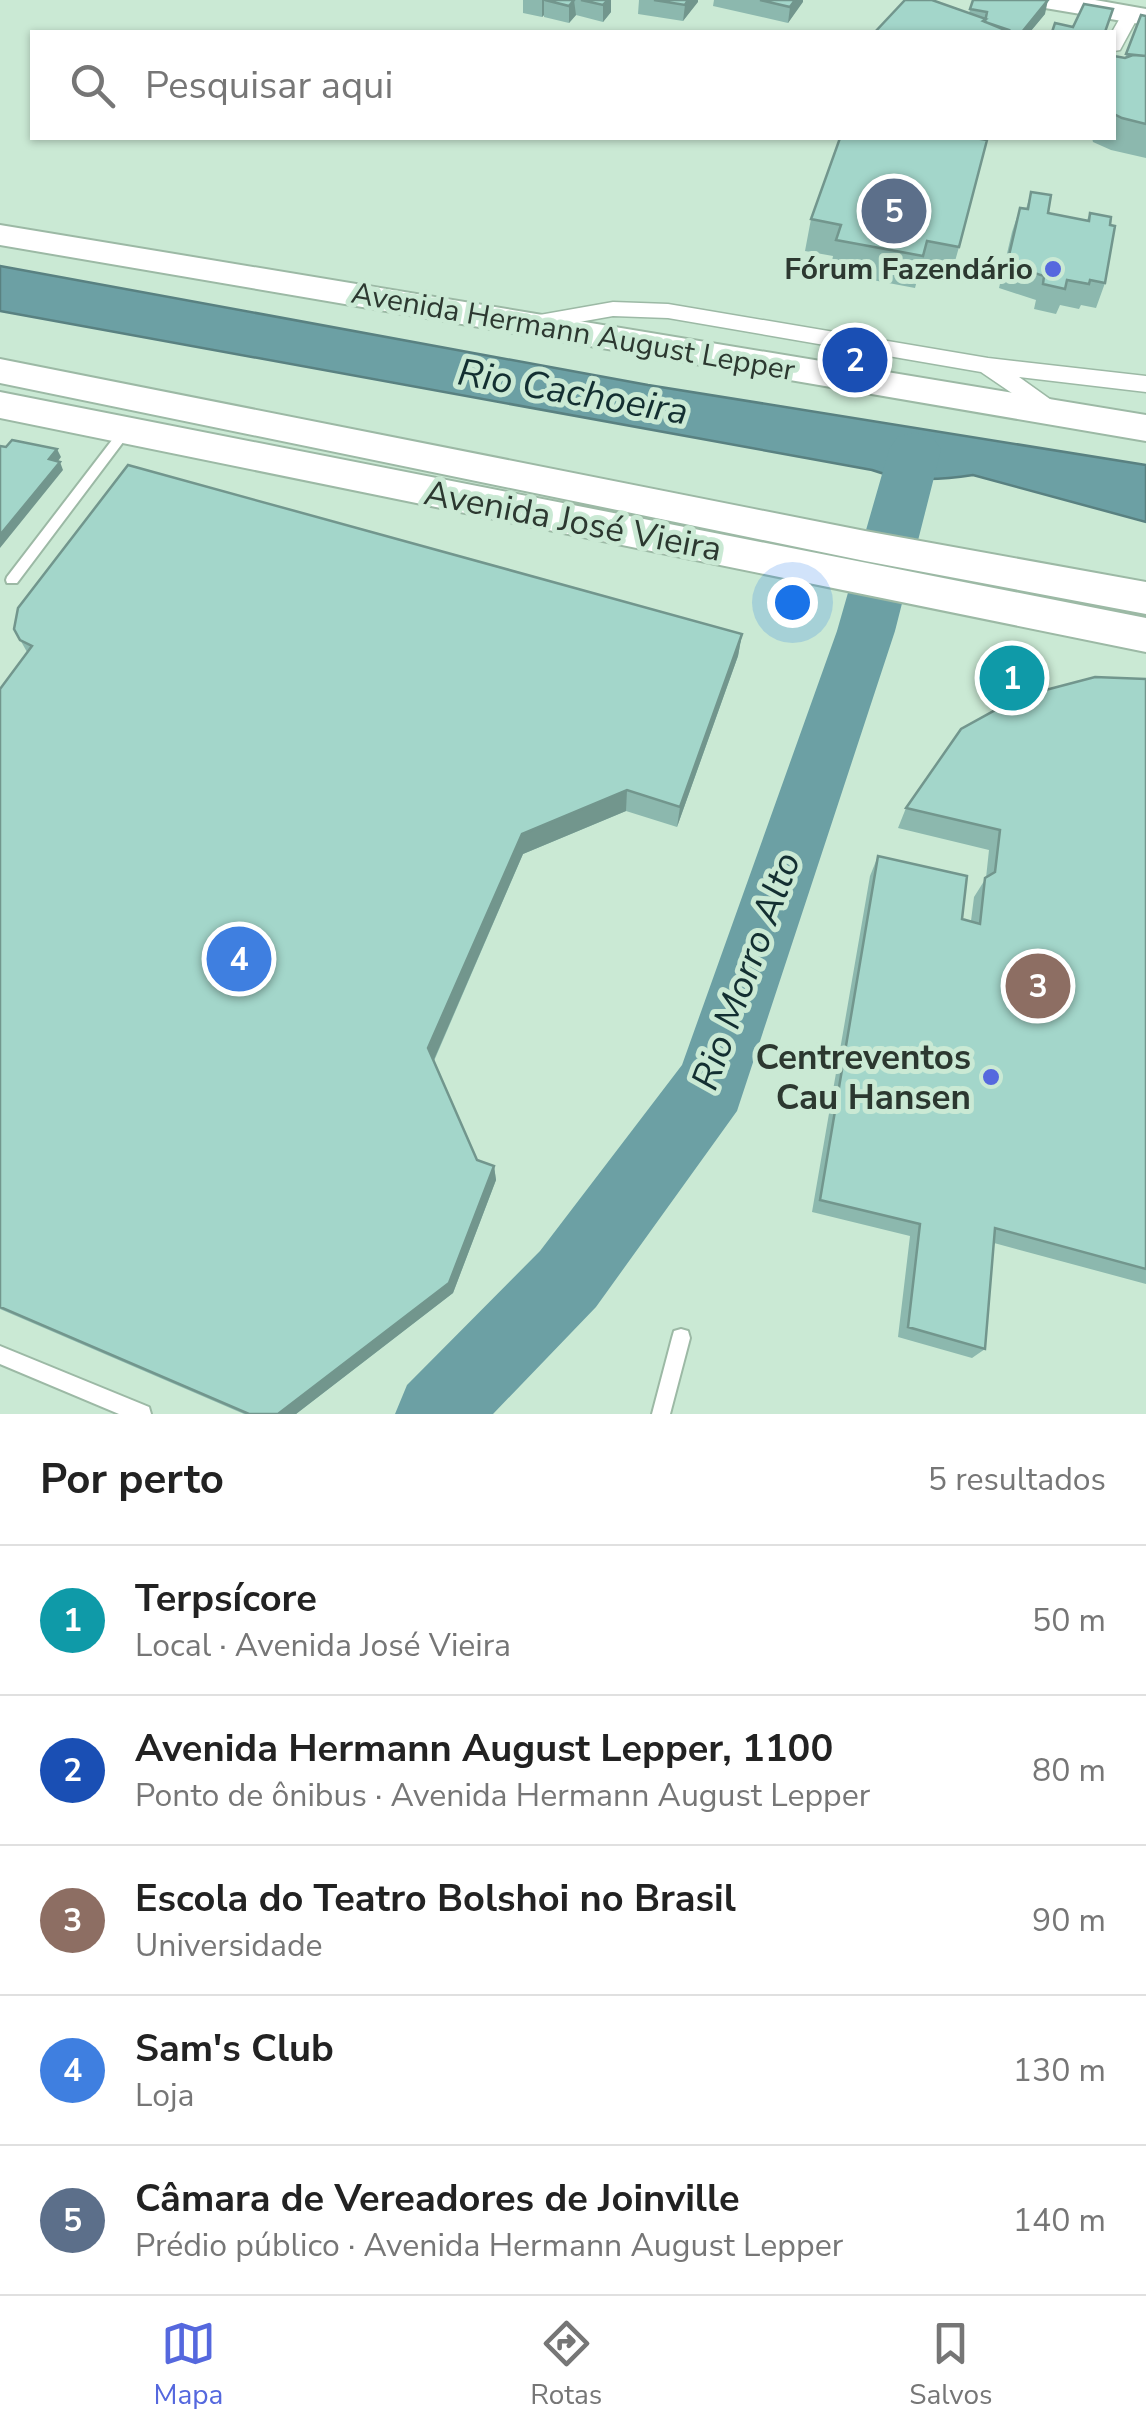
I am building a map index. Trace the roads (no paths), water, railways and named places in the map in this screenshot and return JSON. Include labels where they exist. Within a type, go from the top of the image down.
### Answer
[{"type":"main road","points":[[1045,0],[1138,12]]},
{"type":"main road","name":"Avenida Hermann August Lepper","points":[[0,235],[1146,428]]},
{"type":"main road","name":"Avenida José Vieira","points":[[0,371],[904,571],[1146,635]]},
{"type":"main road","name":"Avenida José Vieira","points":[[0,405],[861,562]]},
{"type":"main road","name":"Avenida José Vieira","points":[[904,571],[1146,598]]},
{"type":"street","points":[[1116,43],[1138,12]]},
{"type":"street","points":[[528,324],[613,309],[668,311],[988,366],[1146,384]]},
{"type":"street","points":[[988,366],[1053,413]]},
{"type":"lane","points":[[12,580],[126,430]]},
{"type":"lane","points":[[661,1414],[681,1338]]},
{"type":"lane","points":[[0,1356],[107,1407],[142,1414]]},
{"type":"water","name":"Rio Cachoeira","points":[[0,266],[648,385],[1146,465],[1146,522],[973,475],[935,479],[896,477],[0,311]]},
{"type":"waterway","name":"Rio Morro Alto","points":[[436,1414],[568,1279],[711,1086],[866,631],[915,450]]},
{"type":"place","name":"Câmara de Vereadores de Joinville","points":[[894,211]]},
{"type":"place","name":"Fórum Fazendário","points":[[1053,269]]},
{"type":"place","name":"Avenida Hermann August Lepper, 1100","points":[[855,360]]},
{"type":"place","name":"Terpsícore","points":[[1012,678]]},
{"type":"place","name":"Sam's Club","points":[[239,959]]},
{"type":"place","name":"Escola do Teatro Bolshoi no Brasil","points":[[1038,986]]},
{"type":"place","name":"Centreventos Cau Hansen","points":[[991,1077]]}]
